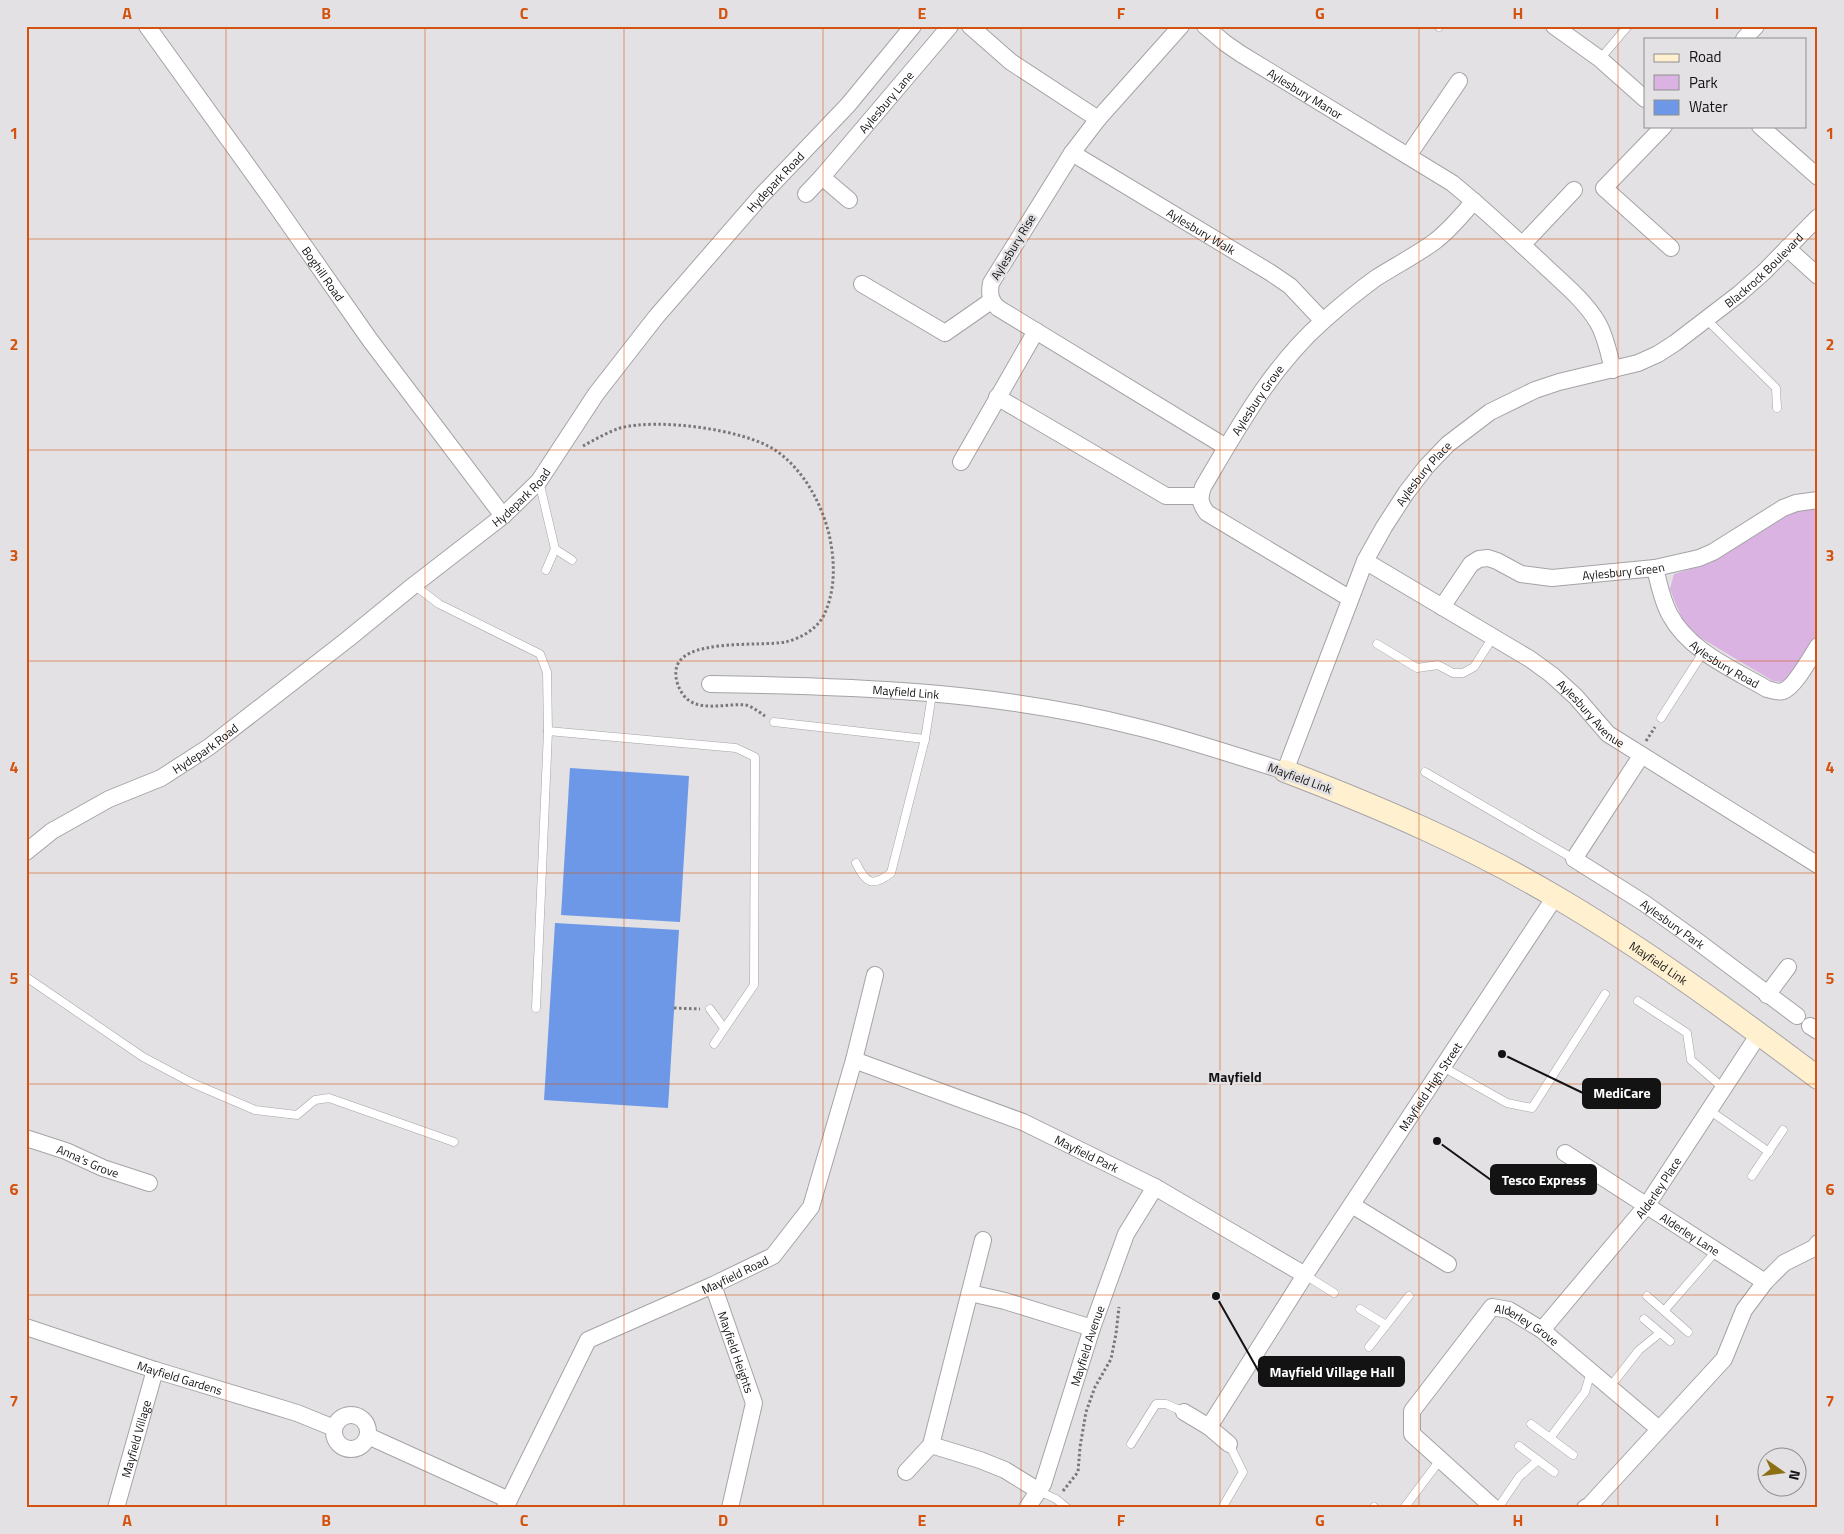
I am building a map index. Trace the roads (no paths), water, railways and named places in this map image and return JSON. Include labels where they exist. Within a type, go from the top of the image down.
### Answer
[{"type":"street","name":"Boghill Road","points":[[147,26],[276,204],[370,340],[503,516]]},
{"type":"street","name":"Hydepark Road","points":[[26,852],[52,831],[109,799],[161,778],[209,747],[503,516],[539,481],[596,394],[656,317],[761,196],[848,105],[913,26]]},
{"type":"street","name":"Aylesbury Lane","points":[[806,194],[950,26]]},
{"type":"street","points":[[970,26],[1011,62],[1098,119]]},
{"type":"street","name":"Aylesbury Rise","points":[[991,301],[990,283],[1072,153],[1098,119],[1181,26]]},
{"type":"street","name":"Aylesbury Manor","points":[[1205,26],[1241,54],[1452,183],[1474,201],[1589,309],[1606,340],[1613,370]]},
{"type":"street","points":[[1554,26],[1600,60],[1644,98]]},
{"type":"street","points":[[1745,38],[1756,26]]},
{"type":"street","points":[[1408,156],[1459,81]]},
{"type":"street","points":[[1662,128],[1604,188],[1671,248]]},
{"type":"street","points":[[1762,128],[1818,177]]},
{"type":"street","name":"Aylesbury Walk","points":[[1072,153],[1271,273],[1290,286],[1323,321]]},
{"type":"street","points":[[822,177],[849,200]]},
{"type":"street","points":[[1522,245],[1574,190]]},
{"type":"street","name":"Aylesbury Grove","points":[[1200,496],[1203,487],[1226,447],[1276,370],[1323,321],[1376,279],[1434,242],[1452,227],[1474,201]]},
{"type":"street","name":"Blackrock Boulevard","points":[[1706,319],[1764,272],[1818,216]]},
{"type":"street","points":[[1787,248],[1818,276]]},
{"type":"street","points":[[862,284],[884,288],[945,332],[991,301],[998,308],[1226,447]]},
{"type":"street","name":"Aylesbury Place","points":[[1285,771],[1349,598],[1365,561],[1384,527],[1426,467],[1448,444],[1490,412],[1535,390],[1585,375],[1638,363],[1658,354],[1706,319]]},
{"type":"street","points":[[961,462],[1036,331]]},
{"type":"street","points":[[997,397],[1166,496],[1200,496],[1201,506],[1207,513],[1349,598]]},
{"type":"street","name":"Aylesbury Green","points":[[1442,607],[1471,564],[1479,559],[1488,558],[1497,561],[1522,574],[1552,578],[1655,568],[1699,558],[1713,552],[1783,508],[1796,503],[1818,500]]},
{"type":"street","name":"Aylesbury Avenue","points":[[1365,561],[1552,674],[1576,697],[1608,734],[1818,865]]},
{"type":"street","name":"Aylesbury Road","points":[[1655,568],[1661,595],[1680,631],[1704,651],[1767,689],[1775,692],[1784,691],[1792,685],[1818,646]]},
{"type":"street","name":"Mayfield Link","points":[[710,684],[872,688],[1002,701],[1137,726],[1285,771],[1438,835],[1555,897],[1632,944],[1818,1078]]},
{"type":"street","points":[[1574,859],[1641,756]]},
{"type":"street","name":"Aylesbury Park","points":[[1574,859],[1693,938],[1797,1016]]},
{"type":"street","name":"Mayfield High Street","points":[[1209,1427],[1306,1275],[1555,897]]},
{"type":"street","points":[[1767,995],[1788,967]]},
{"type":"street","name":"Mayfield Road","points":[[507,1504],[588,1340],[714,1285],[773,1256],[811,1207],[854,1060],[875,975]]},
{"type":"street","name":"Alderley Place","points":[[1542,1330],[1647,1205],[1759,1034]]},
{"type":"street","name":"Mayfield Park","points":[[854,1060],[1023,1122],[1155,1187],[1306,1275]]},
{"type":"street","name":"Anna's Grove","points":[[26,1138],[66,1151],[103,1168],[149,1183]]},
{"type":"street","name":"Alderley Lane","points":[[1565,1153],[1765,1282]]},
{"type":"street","name":"Mayfield Avenue","points":[[1027,1508],[1043,1484],[1092,1328],[1126,1234],[1155,1187]]},
{"type":"street","points":[[1352,1205],[1448,1264]]},
{"type":"street","points":[[906,1472],[931,1445],[983,1240]]},
{"type":"street","points":[[1585,1508],[1590,1505],[1724,1359],[1744,1310],[1765,1282],[1784,1263],[1814,1248],[1818,1243]]},
{"type":"street","name":"Mayfield Heights","points":[[714,1285],[754,1403],[730,1508]]},
{"type":"street","points":[[970,1293],[1005,1301],[1092,1328]]},
{"type":"street","name":"Alderley Grove","points":[[1440,1460],[1412,1434],[1412,1411],[1492,1307],[1509,1310],[1542,1330],[1659,1429]]},
{"type":"street","name":"Mayfield Gardens","points":[[26,1328],[297,1413],[334,1428]]},
{"type":"street","name":"Mayfield Village","points":[[116,1508],[155,1370]]},
{"type":"street","points":[[1184,1412],[1209,1427],[1229,1444]]},
{"type":"street","points":[[355,1415],[361,1417],[368,1426],[368,1436],[361,1446],[350,1449],[344,1448],[335,1440],[334,1428],[340,1418],[355,1415]]},
{"type":"street","points":[[368,1436],[507,1504]]},
{"type":"street","points":[[931,1445],[1005,1470],[1039,1491]]},
{"type":"street","points":[[1440,1460],[1493,1507]]},
{"type":"lane","points":[[1600,60],[1628,26]]},
{"type":"lane","points":[[1706,319],[1776,388],[1777,408]]},
{"type":"lane","points":[[539,481],[554,549],[546,570]]},
{"type":"lane","points":[[554,549],[572,560]]},
{"type":"lane","points":[[414,585],[439,604],[540,654],[548,672],[548,730],[536,1008]]},
{"type":"lane","points":[[1377,644],[1417,668],[1438,665],[1453,673],[1463,673],[1474,668],[1493,637]]},
{"type":"lane","points":[[1661,718],[1704,651]]},
{"type":"lane","points":[[856,863],[862,876],[869,882],[877,882],[892,873],[925,740],[932,694]]},
{"type":"lane","points":[[774,722],[925,740]]},
{"type":"lane","points":[[548,730],[736,748],[755,757],[754,985],[714,1044]]},
{"type":"lane","name":"Aylesbury Park","points":[[1425,772],[1574,859]]},
{"type":"lane","points":[[26,977],[143,1057],[192,1083],[255,1110],[297,1115],[315,1100],[329,1098],[454,1142]]},
{"type":"lane","points":[[1444,1067],[1507,1103],[1532,1108],[1605,994]]},
{"type":"lane","points":[[1638,1001],[1686,1033],[1691,1060],[1723,1088]]},
{"type":"lane","points":[[710,1009],[724,1028]]},
{"type":"lane","points":[[1709,1110],[1768,1152]]},
{"type":"lane","points":[[1752,1176],[1783,1130]]},
{"type":"lane","points":[[1664,1311],[1716,1250]]},
{"type":"lane","points":[[1306,1275],[1334,1293]]},
{"type":"lane","points":[[1369,1347],[1409,1296]]},
{"type":"lane","points":[[1646,1296],[1688,1332]]},
{"type":"lane","points":[[1360,1309],[1386,1325]]},
{"type":"lane","points":[[1644,1319],[1670,1341]]},
{"type":"lane","points":[[1610,1387],[1639,1350],[1660,1333]]},
{"type":"lane","points":[[1550,1438],[1585,1392],[1591,1372]]},
{"type":"lane","points":[[1131,1444],[1156,1404],[1166,1404],[1184,1412]]},
{"type":"lane","points":[[1530,1424],[1573,1455]]},
{"type":"lane","points":[[1222,1508],[1243,1472],[1229,1444]]},
{"type":"lane","points":[[1519,1446],[1554,1472]]},
{"type":"lane","points":[[1404,1508],[1440,1460]]},
{"type":"lane","points":[[1493,1507],[1519,1476],[1538,1460]]},
{"type":"lane","points":[[1039,1491],[1067,1508]]},
{"type":"water","points":[[570,768],[689,776],[680,922],[561,915]]},
{"type":"water","points":[[555,923],[679,930],[668,1108],[544,1100]]},
{"type":"place","name":"MediCare","points":[[1502,1054]]},
{"type":"place","name":"Tesco Express","points":[[1437,1141]]},
{"type":"place","name":"Mayfield Village Hall","points":[[1216,1296]]},
{"type":"district","name":"Mayfield","points":[[1235,1076]]}]
